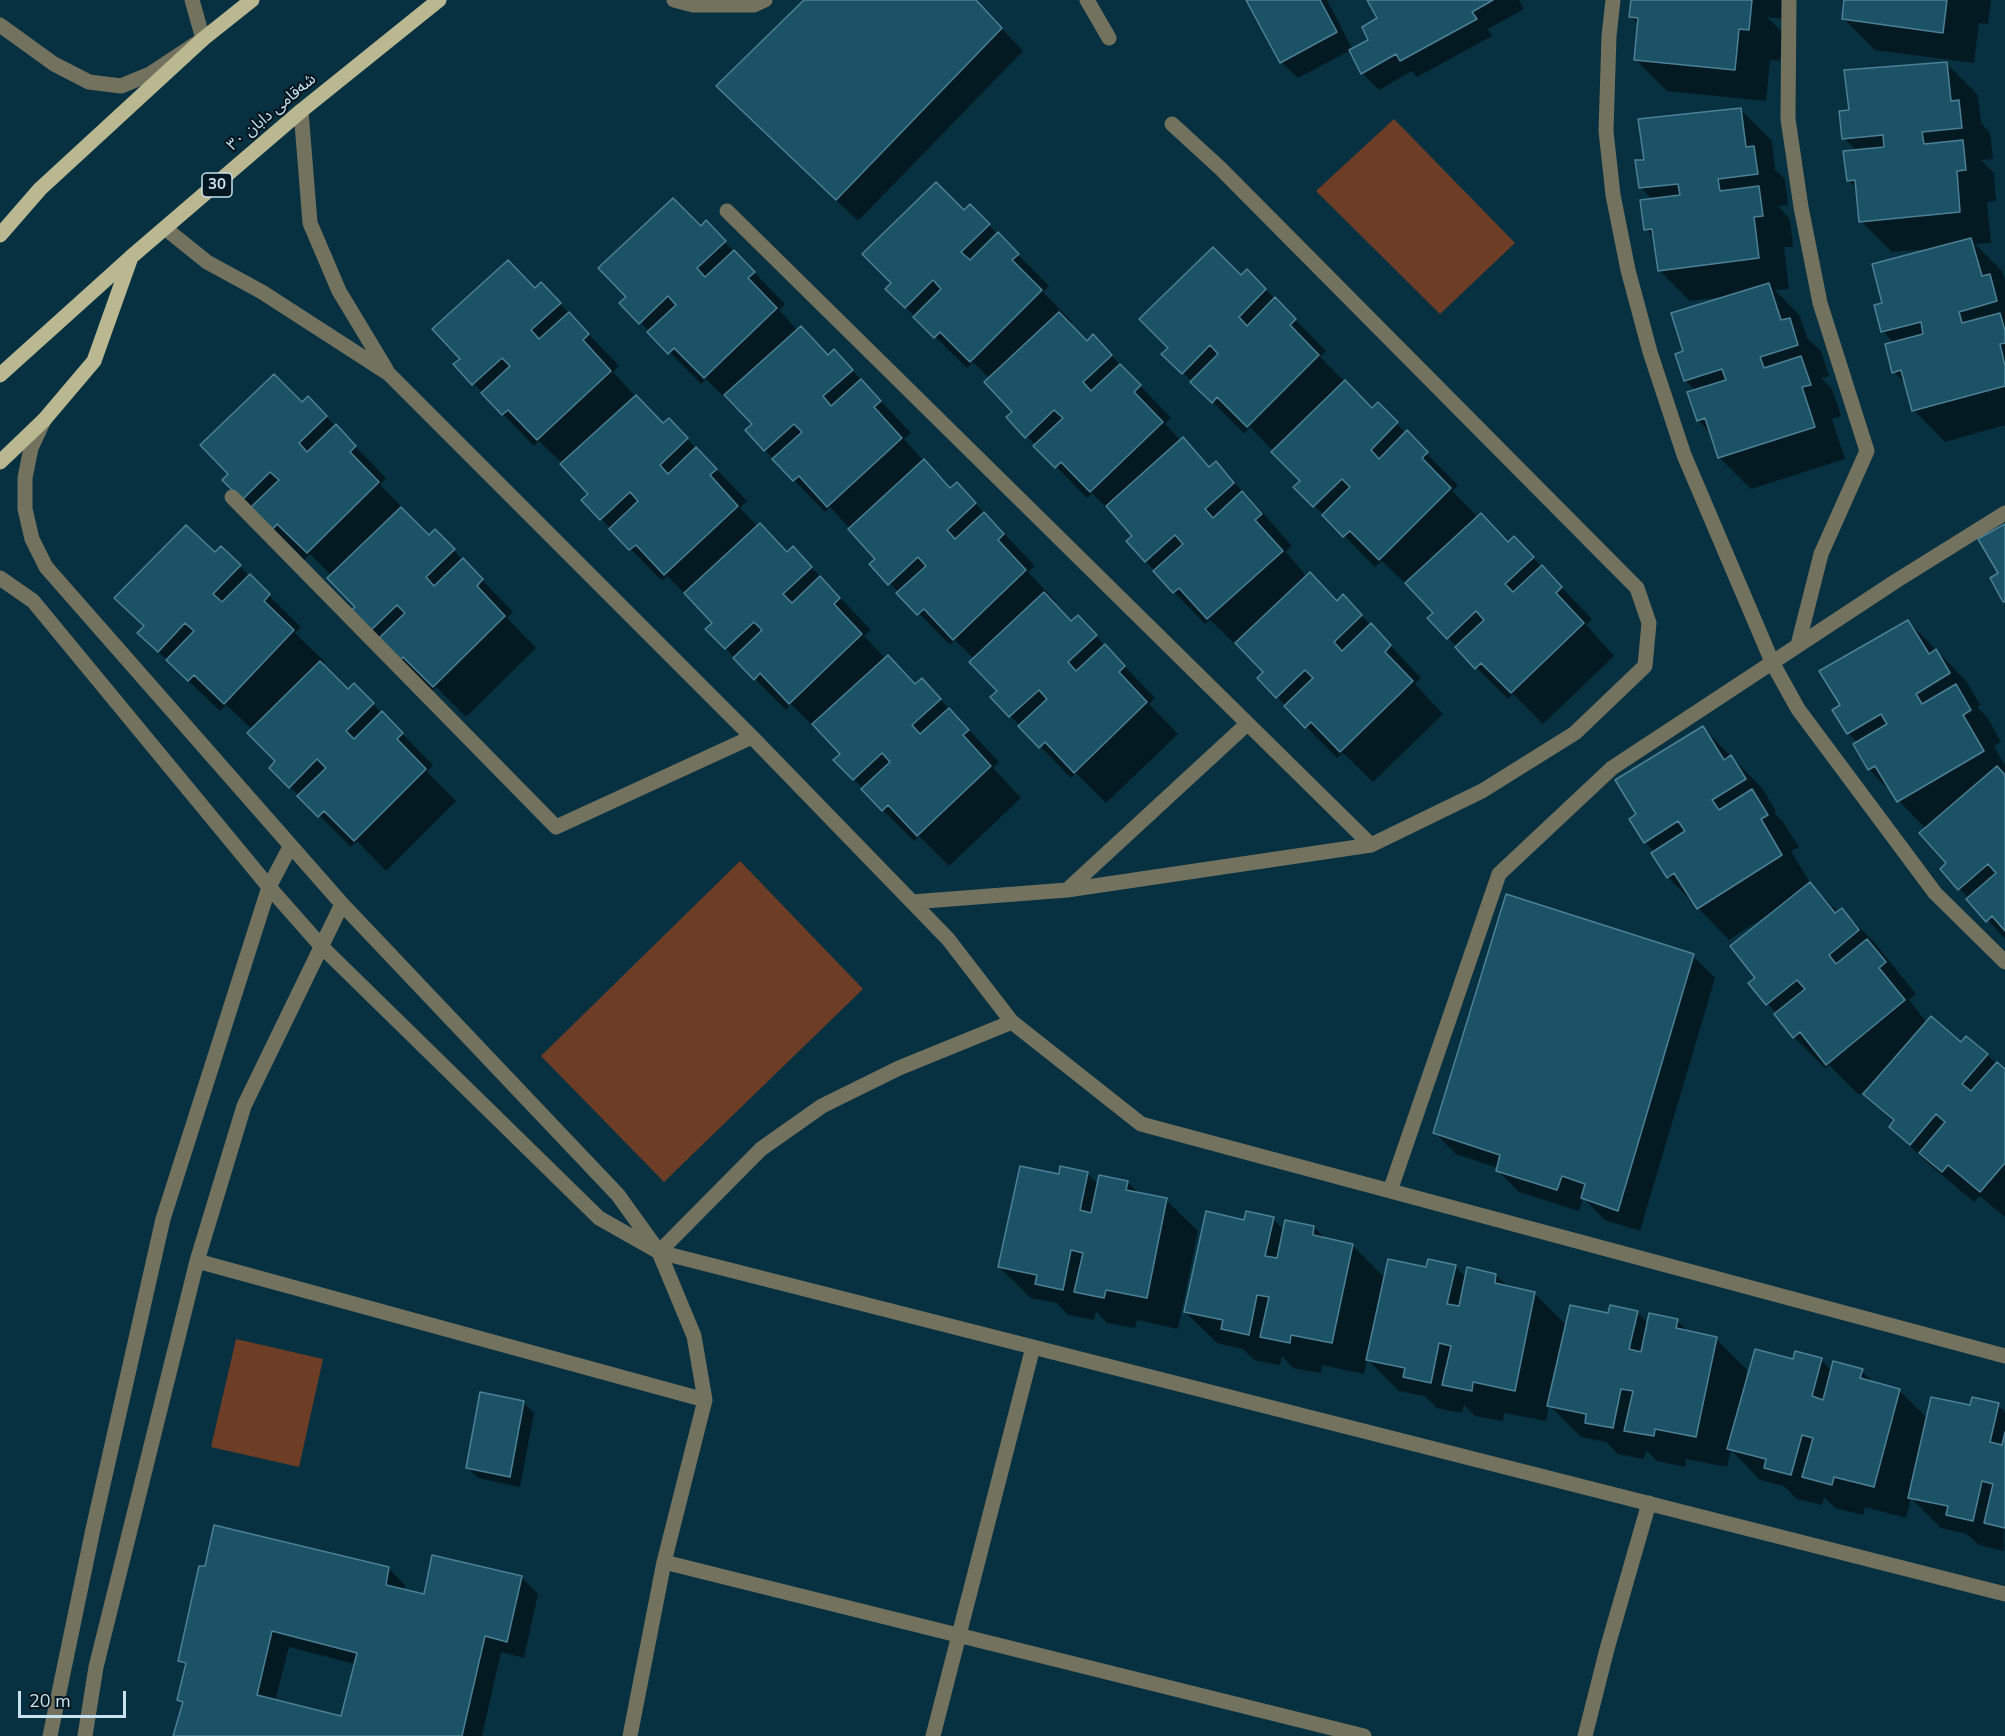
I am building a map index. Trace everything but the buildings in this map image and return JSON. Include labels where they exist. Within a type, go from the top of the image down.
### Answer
[{"type":"main road","points":[[0,221],[40,189],[203,39],[252,0]]},
{"type":"main road","name":"شەقامی دابان ٣٠","points":[[0,375],[131,257],[301,111],[439,0]]},
{"type":"main road","points":[[0,235],[40,189]]},
{"type":"main road","points":[[0,462],[44,420],[94,361],[131,257]]},
{"type":"street","points":[[0,25],[54,64],[89,82],[121,86],[150,74],[203,39],[192,0]]},
{"type":"street","points":[[674,0],[693,5],[754,5],[765,0]]},
{"type":"street","points":[[1087,0],[1109,38]]},
{"type":"street","points":[[1612,0],[1606,131],[1613,195],[1628,270],[1650,352],[1684,455],[1773,664],[1798,708],[1935,893],[2005,962]]},
{"type":"street","points":[[1789,0],[1788,119],[1800,207],[1820,303],[1867,451],[1821,554],[1798,645]]},
{"type":"street","points":[[301,111],[310,223],[339,291],[389,374]]},
{"type":"street","points":[[912,902],[1067,890],[1371,846],[1482,791],[1575,733],[1645,666],[1649,624],[1637,588],[1220,168],[1172,124]]},
{"type":"street","points":[[728,211],[1371,846]]},
{"type":"street","points":[[166,229],[207,262],[262,292],[389,374],[752,737],[948,939],[1012,1022],[1141,1124],[2005,1356]]},
{"type":"street","points":[[44,420],[31,448],[25,478],[25,509],[32,539],[46,567],[342,904],[618,1195],[659,1252],[694,1336],[705,1400],[664,1562],[630,1736]]},
{"type":"street","points":[[232,497],[556,827],[752,737]]},
{"type":"street","points":[[1390,1191],[1499,874],[1612,768],[1773,664],[1798,645],[2005,513]]},
{"type":"street","points":[[0,578],[33,601],[269,886],[322,946],[599,1218],[659,1252],[2005,1594]]},
{"type":"street","points":[[1067,890],[1247,724]]},
{"type":"street","points":[[50,1736],[93,1529],[163,1219],[269,886],[291,847]]},
{"type":"street","points":[[85,1736],[96,1667],[197,1261],[244,1106],[342,904]]},
{"type":"street","points":[[659,1252],[761,1149],[813,1112],[899,1068],[1012,1022]]},
{"type":"street","points":[[197,1261],[705,1400]]},
{"type":"street","points":[[933,1736],[1033,1347]]},
{"type":"street","points":[[1585,1736],[1607,1649],[1649,1503]]},
{"type":"street","points":[[664,1562],[1364,1736]]},
{"type":"shaded area","points":[[1394,119],[1515,243],[1440,314],[1316,191]]},
{"type":"shaded area","points":[[740,861],[863,989],[664,1182],[541,1056]]},
{"type":"shaded area","points":[[236,1339],[323,1359],[299,1467],[211,1447]]}]
